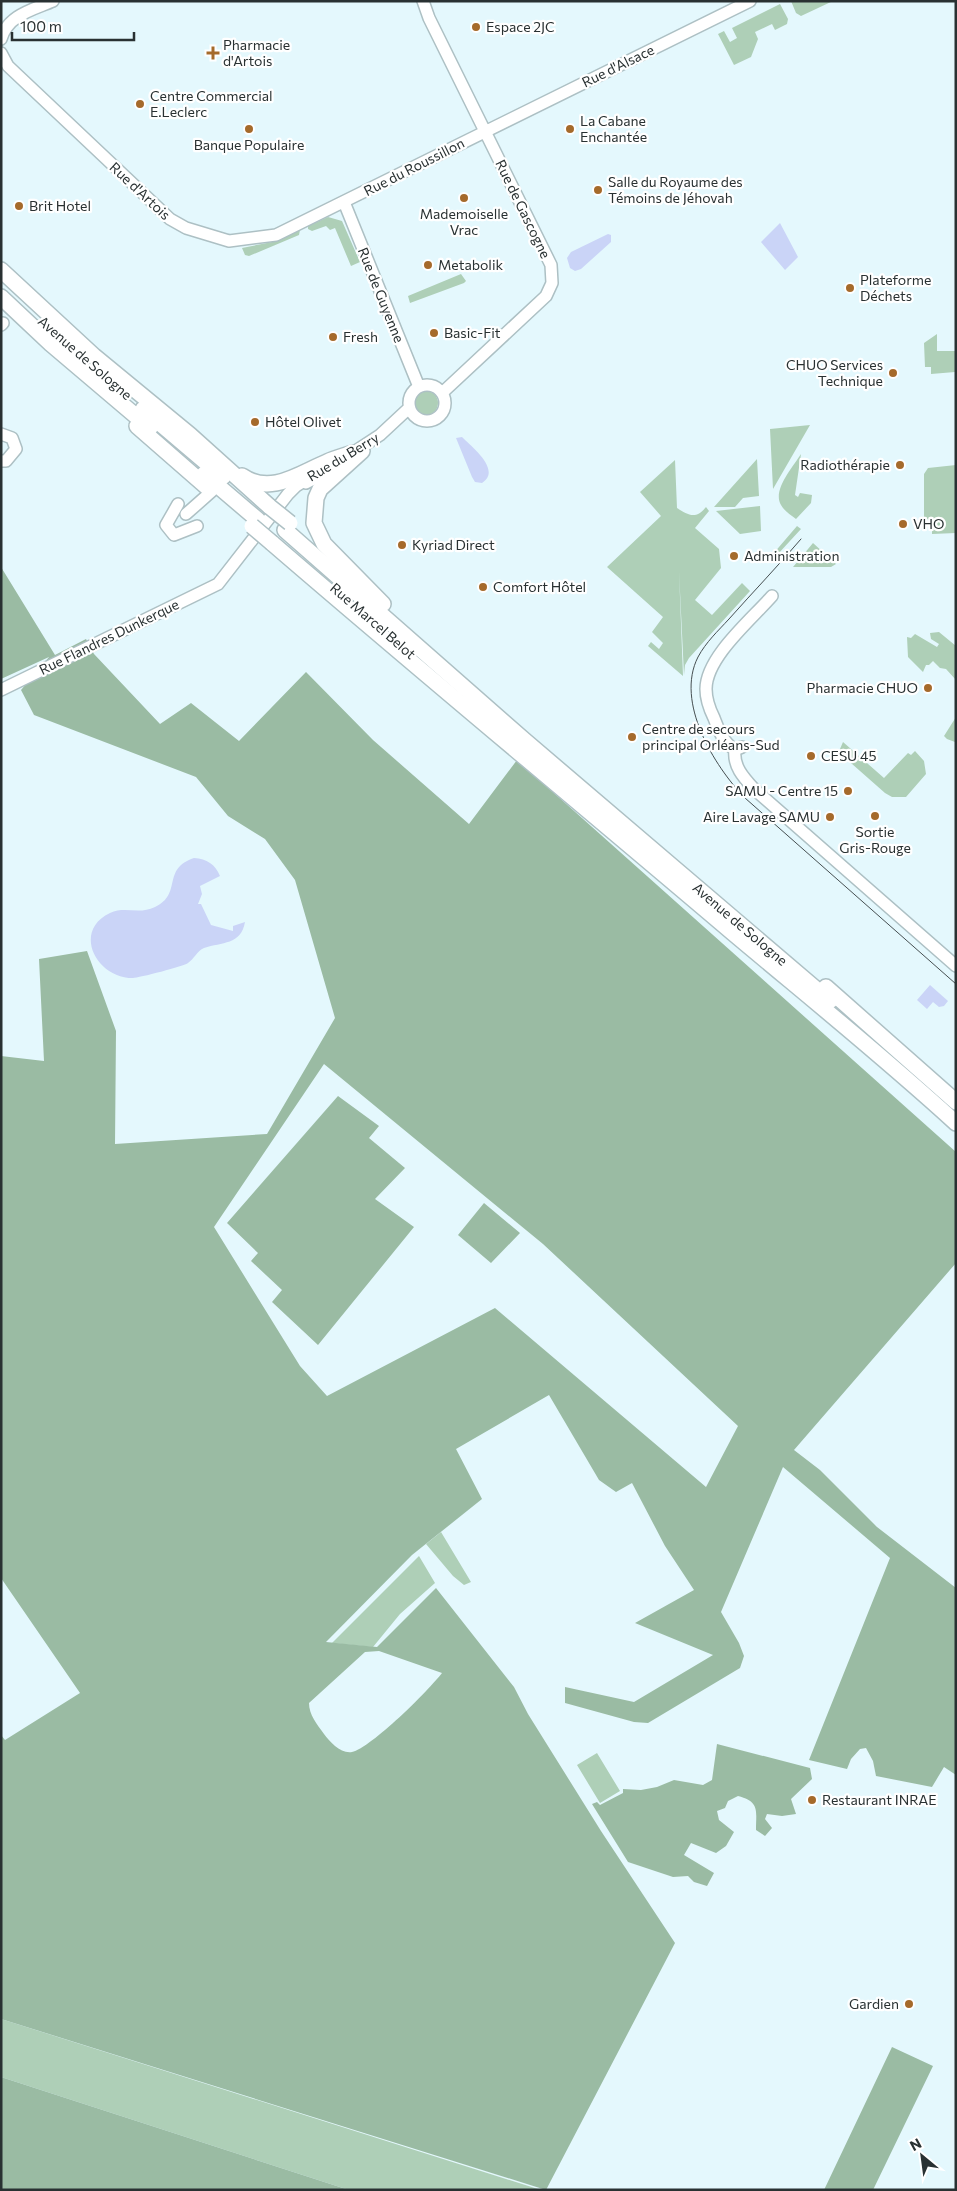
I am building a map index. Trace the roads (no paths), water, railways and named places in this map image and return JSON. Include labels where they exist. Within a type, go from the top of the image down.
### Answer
[{"type":"main road","name":"Avenue de Sologne","points":[[2,274],[56,334],[166,436]]},
{"type":"main road","points":[[2,274],[94,356],[245,478],[256,483],[267,484],[290,479],[326,462],[357,452]]},
{"type":"main road","name":"Avenue de Sologne","points":[[1,297],[36,330],[166,436]]},
{"type":"main road","points":[[36,330],[61,359],[212,491],[265,515]]},
{"type":"main road","name":"Rue Marcel Belot","points":[[166,436],[265,515],[281,533],[581,804],[956,1123]]},
{"type":"main road","points":[[202,445],[265,515]]},
{"type":"main road","points":[[357,452],[353,462],[320,489],[316,498],[314,514],[317,533],[324,544],[359,581],[524,740]]},
{"type":"main road","name":"Rue Marcel Belot","points":[[281,533],[524,740]]},
{"type":"main road","points":[[281,533],[359,581]]},
{"type":"main road","name":"Avenue de Sologne","points":[[524,740],[956,1111]]},
{"type":"main road","points":[[756,938],[820,982],[956,1102]]},
{"type":"street","points":[[1,39],[7,25],[15,18],[53,1]]},
{"type":"street","name":"Rue de Gascogne","points":[[423,1],[429,18],[550,265],[552,283],[546,296],[442,393]]},
{"type":"street","name":"Rue d'Alsace","points":[[485,131],[742,3]]},
{"type":"street","name":"Rue d'Artois","points":[[1,53],[8,66],[159,211],[186,228],[229,241],[259,238],[276,235],[344,202]]},
{"type":"street","name":"Rue du Roussillon","points":[[344,202],[485,131]]},
{"type":"street","name":"Rue de Guyenne","points":[[344,202],[419,387]]},
{"type":"street","points":[[429,385],[442,393],[445,403],[444,409],[438,417],[424,421],[412,412],[410,397],[419,387],[429,385]]},
{"type":"street","name":"Rue du Berry","points":[[218,584],[265,515],[303,485],[382,439],[412,412]]},
{"type":"street","points":[[1,434],[12,438],[16,449],[6,461],[1,462]]},
{"type":"street","points":[[186,514],[212,491]]},
{"type":"street","points":[[178,504],[166,525],[174,535],[197,526]]},
{"type":"street","name":"Rue Flandres Dunkerque","points":[[1,690],[218,584]]},
{"type":"street","points":[[772,596],[720,654],[710,669],[706,689],[712,713],[720,733],[727,744],[738,748],[736,764],[754,789],[956,966]]},
{"type":"water","points":[[780,223],[798,257],[785,270],[761,242]]},
{"type":"water","points":[[608,234],[611,235],[611,242],[581,269],[575,271],[570,268],[567,258],[571,252]]},
{"type":"water","points":[[462,437],[487,465],[489,472],[487,478],[482,483],[475,482],[472,477],[456,438]]},
{"type":"water","points":[[194,858],[210,863],[216,868],[220,876],[200,886],[202,894],[198,904],[201,904],[211,925],[233,931],[233,926],[245,922],[239,935],[230,941],[204,948],[185,965],[161,972],[133,978],[120,976],[108,970],[99,962],[93,952],[92,931],[99,921],[116,911],[149,909],[163,902],[171,889],[178,868]]},
{"type":"water","points":[[930,985],[948,1001],[944,1006],[939,1007],[933,1002],[927,1009],[917,1000]]},
{"type":"tram line","points":[[801,539],[712,637],[698,657],[692,675],[691,694],[701,732],[721,769],[745,798],[956,984]]},
{"type":"place","name":"Espace 2JC","points":[[476,27]]},
{"type":"place","name":"Pharmacie d'Artois","points":[[213,53]]},
{"type":"place","name":"Centre Commercial E.Leclerc","points":[[140,104]]},
{"type":"place","name":"Banque Populaire","points":[[249,129]]},
{"type":"place","name":"La Cabane Enchantée","points":[[570,129]]},
{"type":"place","name":"Salle du Royaume des Témoins de Jéhovah","points":[[598,190]]},
{"type":"place","name":"Mademoiselle Vrac","points":[[464,198]]},
{"type":"place","name":"Brit Hotel","points":[[19,206]]},
{"type":"place","name":"Metabolik","points":[[428,265]]},
{"type":"place","name":"Plateforme Déchets","points":[[850,288]]},
{"type":"place","name":"Basic-Fit","points":[[434,333]]},
{"type":"place","name":"Fresh","points":[[333,337]]},
{"type":"place","name":"CHUO Services Technique","points":[[893,373]]},
{"type":"place","name":"Hôtel Olivet","points":[[255,422]]},
{"type":"place","name":"Radiothérapie","points":[[900,465]]},
{"type":"place","name":"VHO","points":[[903,524]]},
{"type":"place","name":"Kyriad Direct","points":[[402,545]]},
{"type":"place","name":"Administration","points":[[734,556]]},
{"type":"place","name":"Comfort Hôtel","points":[[483,587]]},
{"type":"place","name":"Pharmacie CHUO","points":[[928,688]]},
{"type":"place","name":"Centre de secours principal Orléans-Sud","points":[[632,737]]},
{"type":"place","name":"CESU 45","points":[[811,756]]},
{"type":"place","name":"SAMU - Centre 15","points":[[848,791]]},
{"type":"place","name":"Sortie Gris-Rouge","points":[[875,816]]},
{"type":"place","name":"Aire Lavage SAMU","points":[[830,817]]},
{"type":"place","name":"Restaurant INRAE","points":[[812,1800]]},
{"type":"place","name":"Gardien","points":[[909,2004]]}]
